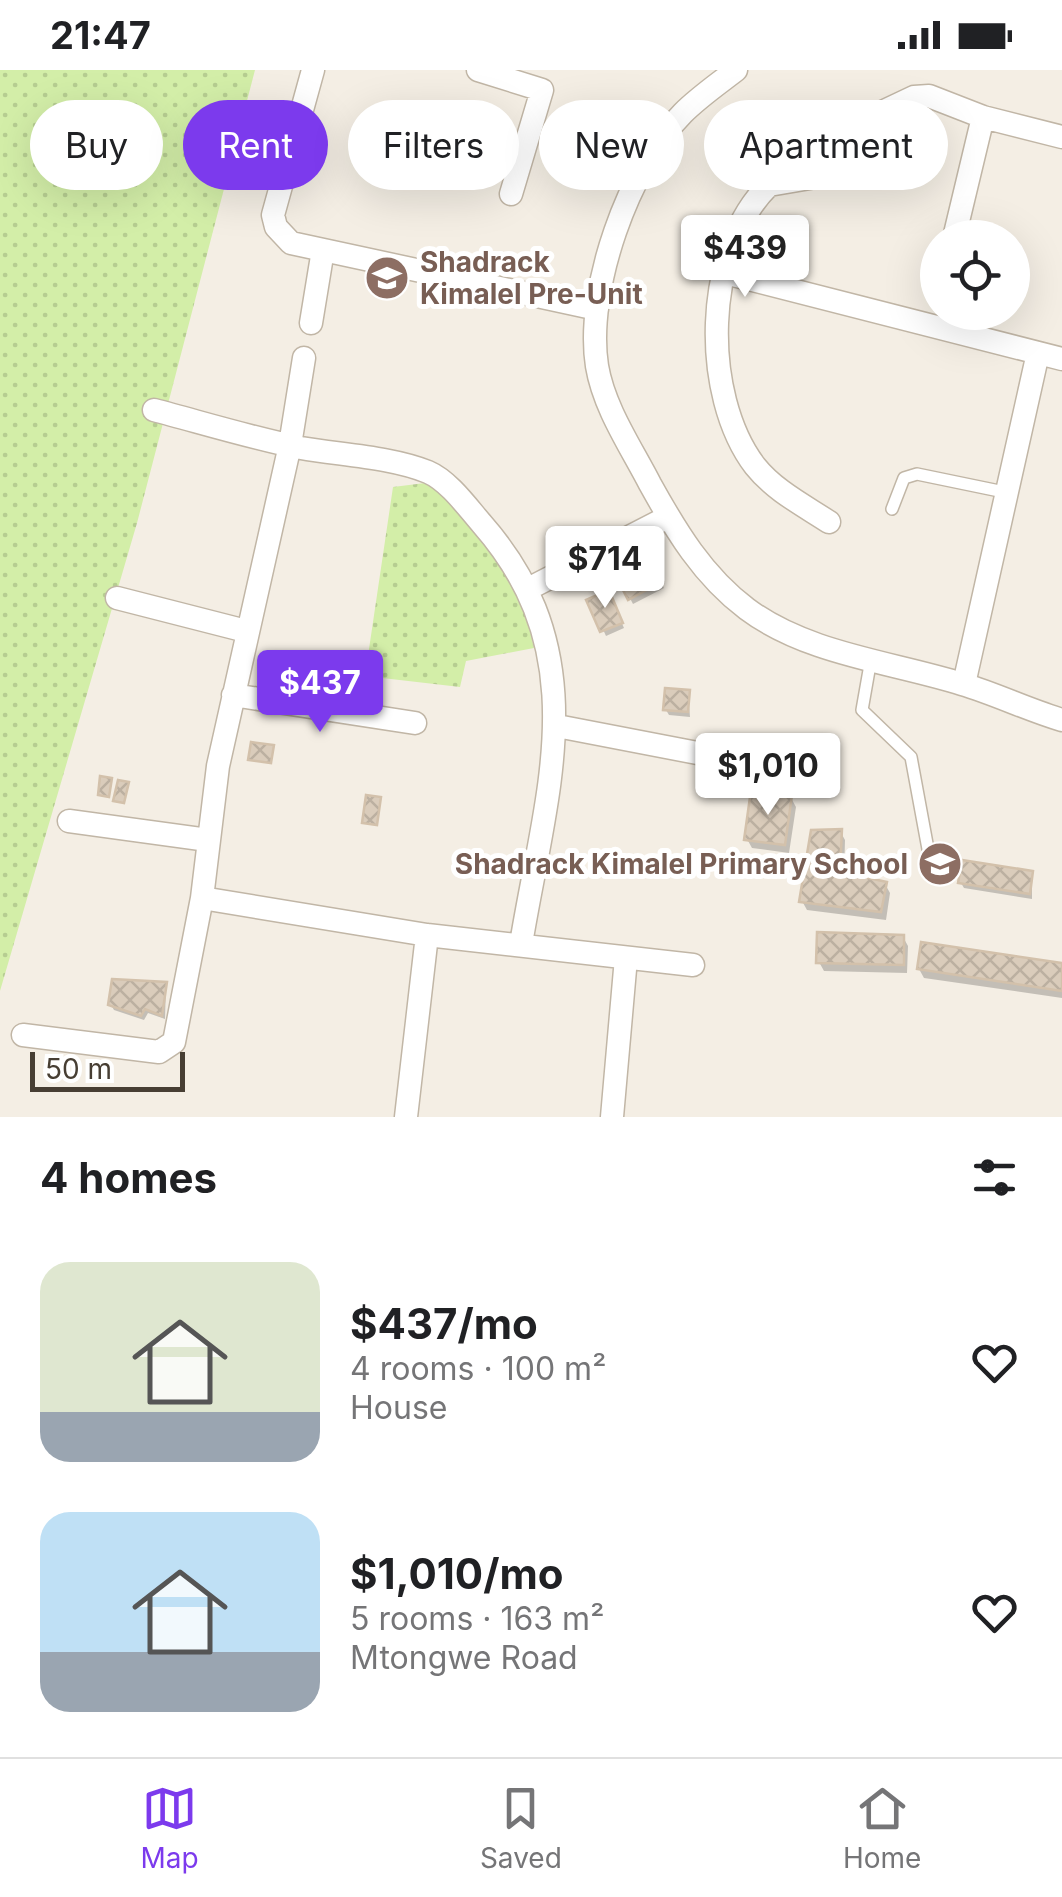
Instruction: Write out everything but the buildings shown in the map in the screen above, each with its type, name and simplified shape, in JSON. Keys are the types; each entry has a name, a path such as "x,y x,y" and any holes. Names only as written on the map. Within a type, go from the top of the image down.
{"street":[{"path":"313,70 273,216 276,228 292,243 597,309"},
{"path":"478,70 545,80 512,194"},
{"path":"736,70 680,115 637,177 597,309 598,370 610,407 668,517 701,564 748,610 780,628 870,659 964,684 1062,720"},
{"path":"828,522 772,484 755,465 735,429 718,340 721,272 728,249 764,189 774,182 805,180 823,169 855,146 859,122 914,97 929,96 983,117 1062,138"},
{"path":"958,220 983,117"},
{"path":"311,324 324,250"},
{"path":"721,272 920,324"},
{"path":"944,330 1062,359"},
{"path":"964,684 1010,493 1038,353"},
{"path":"22,1035 165,1052 177,1032 233,695 290,446 304,358"},
{"path":"154,410 290,446 432,474 494,537 528,589 551,653 557,726 521,944"},
{"path":"528,589 668,517"},
{"path":"117,598 246,631"},
{"path":"233,695 415,723"},
{"path":"557,726 714,756"},
{"path":"69,821 208,840"},
{"path":"202,898 426,936 693,965"},
{"path":"406,1117 426,936"},
{"path":"612,1117 626,958"}],"lane":[{"path":"892,509 904,478 917,474 1010,493"},
{"path":"870,659 862,710 911,757 928,849"}],"green space":[{"path":"0,70 255,70 247,100 183,100 183,190 224,190 137,523 0,991"},
{"path":"441,481 516,569 534,648 466,661 460,687 365,676 393,487"}],"place":[{"name":"Shadrack Kimalel Pre-Unit","path":"387,278"},
{"name":"Shadrack Kimalel Primary School","path":"940,864"}]}
